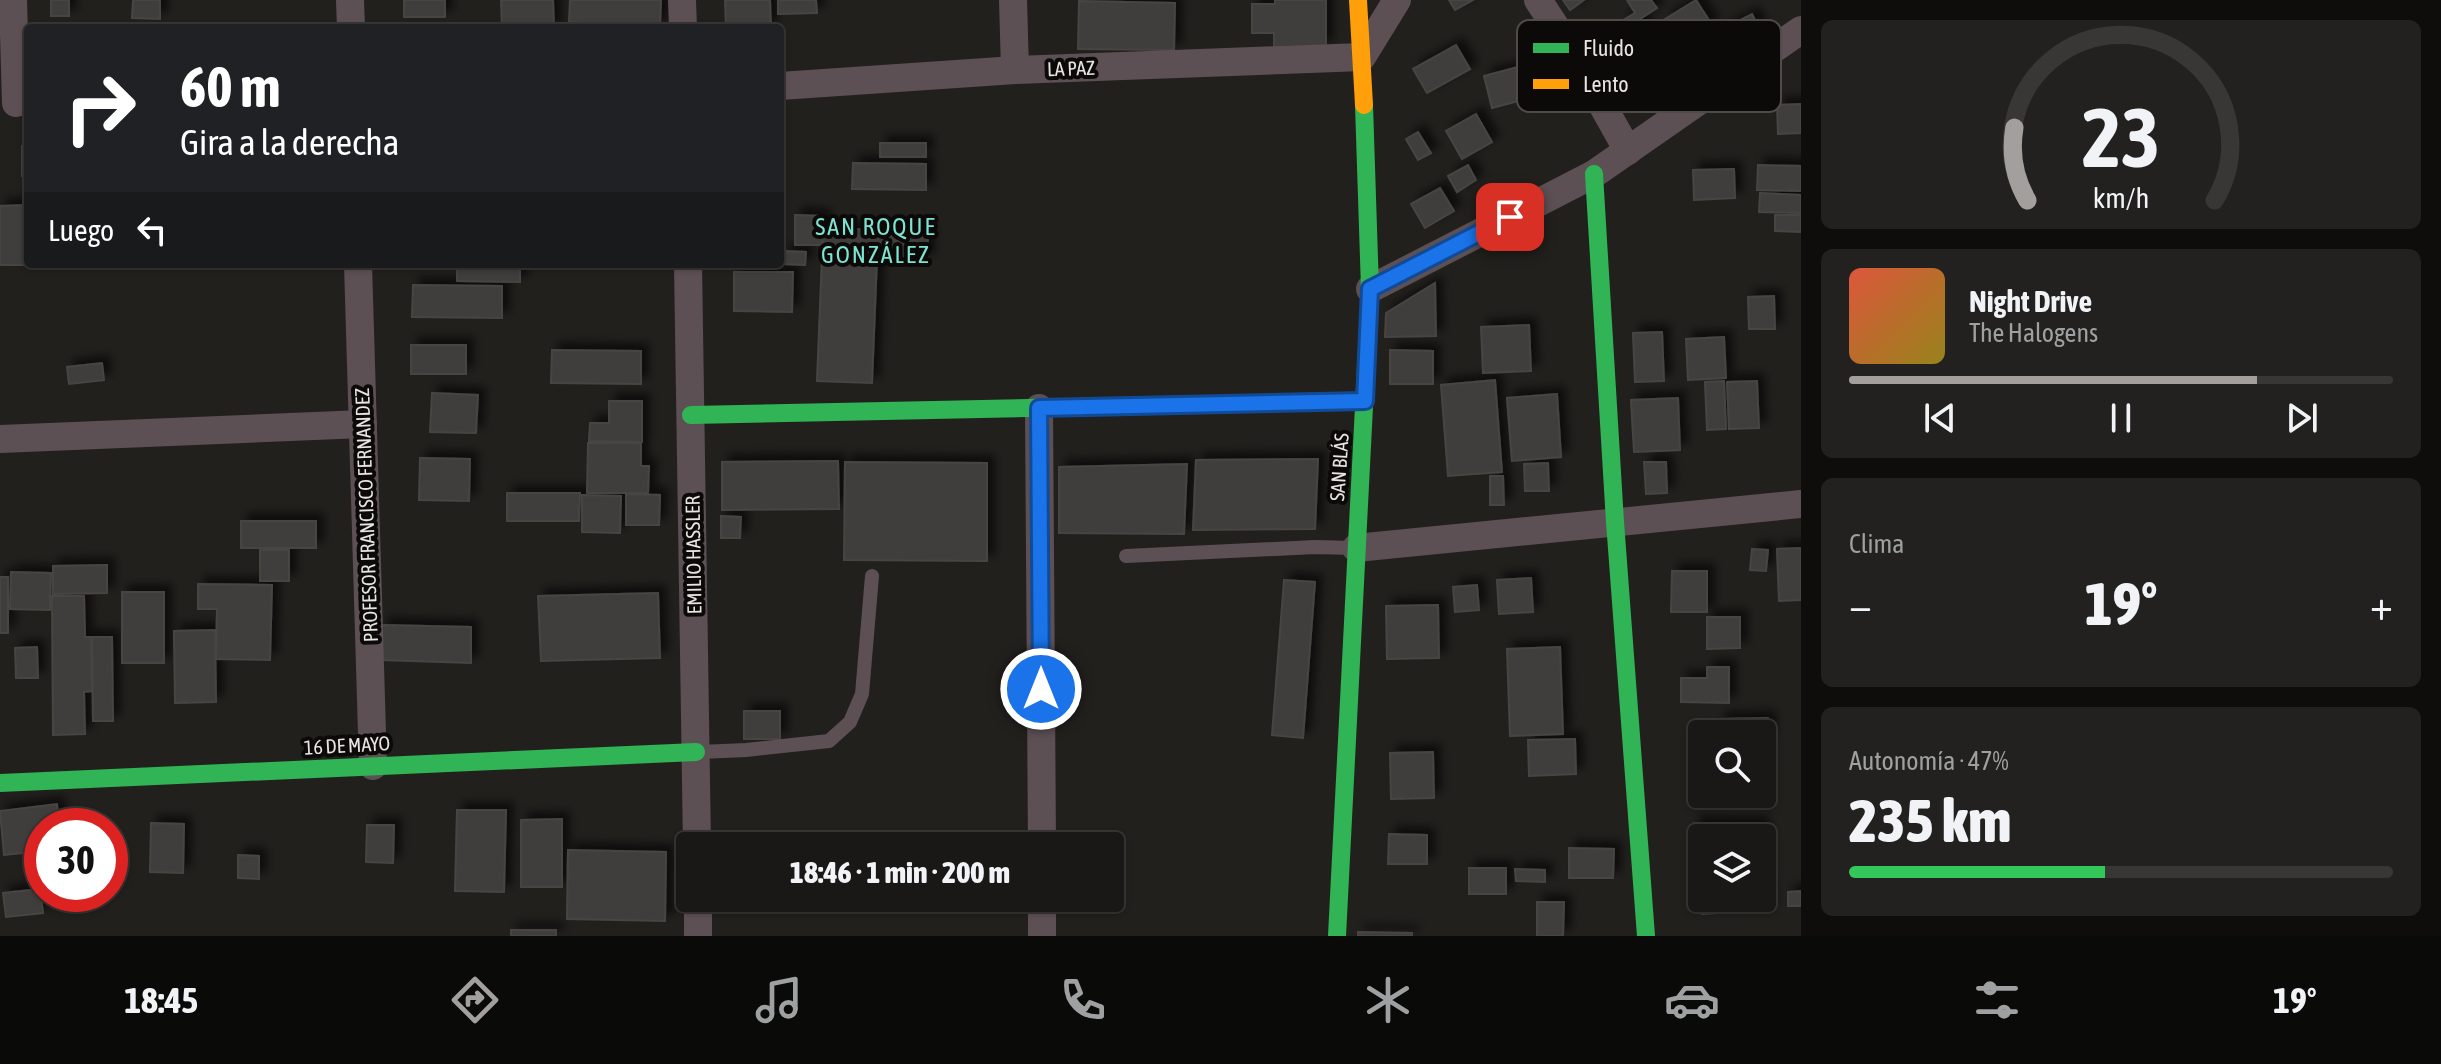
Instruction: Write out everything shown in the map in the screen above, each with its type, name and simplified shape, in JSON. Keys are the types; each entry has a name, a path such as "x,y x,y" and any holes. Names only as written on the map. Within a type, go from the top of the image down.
{"street":[{"path":"13,0 15,103"},
{"path":"350,0 351,24"},
{"path":"682,0 683,24"},
{"path":"1013,0 1015,70"},
{"name":"SAN BLÁS","path":"1337,936 1370,289 1358,0"},
{"path":"1362,57 1397,0"},
{"path":"1538,0 1551,20"},
{"path":"1781,44 1801,30"},
{"name":"LA PAZ","path":"784,86 1015,70 1362,57"},
{"path":"1606,112 1628,151"},
{"path":"1370,289 1594,174 1684,112"},
{"path":"1594,174 1615,522 1646,936"},
{"name":"PROFESOR FRANCISCO FERNANDEZ","path":"358,268 373,766"},
{"name":"EMILIO HASSLER","path":"688,268 697,832"},
{"path":"691,415 1365,401"},
{"path":"1039,408 1042,832"},
{"path":"0,439 363,424"},
{"path":"1356,548 1801,504"},
{"name":"16 DE MAYO","path":"0,783 696,752"},
{"path":"698,912 698,936"},
{"path":"1042,912 1042,936"}],"lane":[{"path":"1126,556 1315,547 1356,548"},
{"path":"696,752 829,741 850,722 862,694 872,576"}],"building":[{"path":"51,0 69,0 69,16 51,16"},
{"path":"133,0 160,0 160,19 132,18"},
{"path":"404,0 445,0 445,17 404,17"},
{"path":"501,0 553,0 554,24 502,24"},
{"path":"570,0 661,0 660,24 569,22"},
{"path":"725,0 770,0 771,24 726,24"},
{"path":"778,0 816,0 817,13 778,14"},
{"path":"1275,0 1326,0 1326,47 1274,47 1274,33 1252,33 1252,4 1275,4"},
{"path":"1449,0 1473,0 1455,10"},
{"path":"1563,0 1584,0 1570,10"},
{"path":"1627,0 1651,0 1657,8 1641,20 1623,20 1635,13"},
{"path":"1696,0 1709,20 1666,20"},
{"path":"1079,1 1175,3 1174,50 1078,49"},
{"path":"1752,14 1755,20 1740,20"},
{"path":"1456,45 1470,69 1427,93 1413,69"},
{"path":"1517,67 1517,101 1492,108 1484,76"},
{"path":"1801,104 1801,133 1778,134 1777,112 1781,112 1781,105"},
{"path":"1657,112 1677,112 1660,119"},
{"path":"1476,114 1492,142 1462,159 1446,131"},
{"path":"1418,132 1431,153 1418,160 1406,139"},
{"path":"880,143 926,143 926,157 880,157"},
{"path":"22,146 24,146 24,176"},
{"path":"853,163 926,164 926,190 852,189"},
{"path":"1468,165 1476,180 1457,192 1448,176"},
{"path":"1758,165 1801,166 1801,191 1757,190"},
{"path":"1734,169 1735,198 1694,200 1693,170"},
{"path":"1440,188 1454,211 1425,228 1411,204"},
{"path":"1760,193 1801,195 1801,213 1759,212"},
{"path":"24,205 24,265 0,265 0,206"},
{"path":"795,215 823,216 822,245 795,245"},
{"path":"1775,215 1801,215 1801,232 1775,231"},
{"path":"823,228 928,232 927,260 822,256"},
{"path":"785,251 806,252 805,265 784,264"},
{"path":"822,256 877,258 872,383 817,381"},
{"path":"457,268 520,268 520,282 457,281"},
{"path":"734,272 793,272 792,312 734,311"},
{"path":"1435,283 1436,336 1385,337 1386,313"},
{"path":"413,285 502,286 502,318 412,317"},
{"path":"1774,296 1775,329 1749,329 1748,297"},
{"path":"1529,325 1531,371 1483,373 1481,327"},
{"path":"1662,332 1664,381 1635,382 1633,333"},
{"path":"1724,337 1726,378 1688,380 1686,339"},
{"path":"411,345 466,345 466,374 411,374"},
{"path":"552,350 641,351 641,384 551,383"},
{"path":"1390,350 1433,351 1433,384 1390,384"},
{"path":"102,363 104,380 69,384 67,367"},
{"path":"1495,380 1502,472 1448,476 1441,385"},
{"path":"1724,381 1726,429 1707,430 1705,382"},
{"path":"1757,381 1759,428 1729,429 1727,382"},
{"path":"432,393 478,395 476,433 430,432"},
{"path":"1557,394 1561,457 1512,461 1507,398"},
{"path":"1678,398 1680,450 1634,452 1631,400"},
{"path":"609,401 642,401 642,442 589,441 590,423 609,423"},
{"path":"588,443 641,443 641,466 649,466 648,493 587,493"},
{"path":"420,458 470,459 469,501 419,500"},
{"path":"1318,459 1315,529 1193,530 1196,460"},
{"path":"838,461 839,509 722,510 722,462"},
{"path":"845,462 987,463 987,561 844,560"},
{"path":"1644,462 1666,462 1667,493 1646,494"},
{"path":"1548,463 1549,491 1525,491 1524,464"},
{"path":"1187,464 1184,534 1059,533 1059,467"},
{"path":"1490,476 1503,476 1504,505 1490,505"},
{"path":"507,493 580,493 579,521 507,521"},
{"path":"626,494 660,495 659,525 626,525"},
{"path":"582,495 621,496 620,533 582,532"},
{"path":"721,516 741,517 740,538 721,538"},
{"path":"241,521 316,521 316,548 241,548"},
{"path":"1801,548 1801,600 1779,601 1777,549"},
{"path":"1752,549 1768,550 1766,571 1750,570"},
{"path":"260,550 289,550 289,581 260,581"},
{"path":"107,565 107,593 53,594 53,566"},
{"path":"1672,571 1707,571 1707,612 1671,612"},
{"path":"11,572 51,573 50,610 10,609"},
{"path":"0,577 8,577 8,633 0,633"},
{"path":"1531,578 1533,612 1499,614 1497,580"},
{"path":"1284,580 1315,582 1303,738 1272,735"},
{"path":"198,584 272,585 270,660 216,659 217,609 198,609"},
{"path":"1477,585 1479,610 1455,612 1453,587"},
{"path":"122,592 164,592 164,663 122,663"},
{"path":"658,593 660,658 541,661 538,596"},
{"path":"52,596 84,596 85,637 91,637 92,691 84,692 85,734 53,735"},
{"path":"1438,605 1439,658 1387,659 1386,606"},
{"path":"1707,617 1740,617 1740,648 1707,649"},
{"path":"382,625 471,627 471,663 381,660"},
{"path":"215,630 216,702 175,703 174,631"},
{"path":"92,637 112,637 113,721 93,721"},
{"path":"37,647 38,678 16,678 15,648"},
{"path":"1560,647 1563,734 1510,736 1507,649"},
{"path":"1707,667 1729,667 1729,703 1681,702 1681,678 1707,678"},
{"path":"744,711 780,711 780,739 744,739"},
{"path":"1768,718 1768,720 1719,720"},
{"path":"1575,739 1576,774 1529,776 1528,740"},
{"path":"1433,752 1434,798 1391,799 1390,753"},
{"path":"57,804 57,808 24,808"},
{"path":"24,808 24,853 4,855 0,811"},
{"path":"457,810 506,810 504,892 455,891"},
{"path":"562,819 562,887 521,887 521,820"},
{"path":"151,823 184,824 183,873 150,872"},
{"path":"367,825 394,825 393,863 366,862"},
{"path":"1389,834 1427,835 1427,864 1388,864"},
{"path":"1569,848 1614,849 1613,878 1569,878"},
{"path":"568,850 666,852 665,921 567,919"},
{"path":"238,855 259,856 259,879 238,878"},
{"path":"1469,868 1506,868 1506,894 1469,894"},
{"path":"1515,869 1545,870 1545,882 1516,881"},
{"path":"24,891 24,912 43,913 6,917 3,893"},
{"path":"1801,891 1801,906 1788,906 1788,892"},
{"path":"1537,902 1564,902 1563,936 1537,936"},
{"path":"511,930 556,930 556,936 511,936"},
{"path":"1358,932 1412,933 1412,936 1358,936"}],"traffic: fast":[{"path":"1337,936 1370,289 1364,105"},
{"path":"1594,174 1615,522 1646,936"},
{"path":"691,415 1365,401"},
{"path":"0,783 696,752"}],"traffic: slow":[{"path":"1358,0 1364,105"}],"district":[{"name":"SAN ROQUE GONZÁLEZ","path":"876,240"}],"route":[{"path":"1041,689 1039,408 1365,401 1370,289 1510,217"}]}
